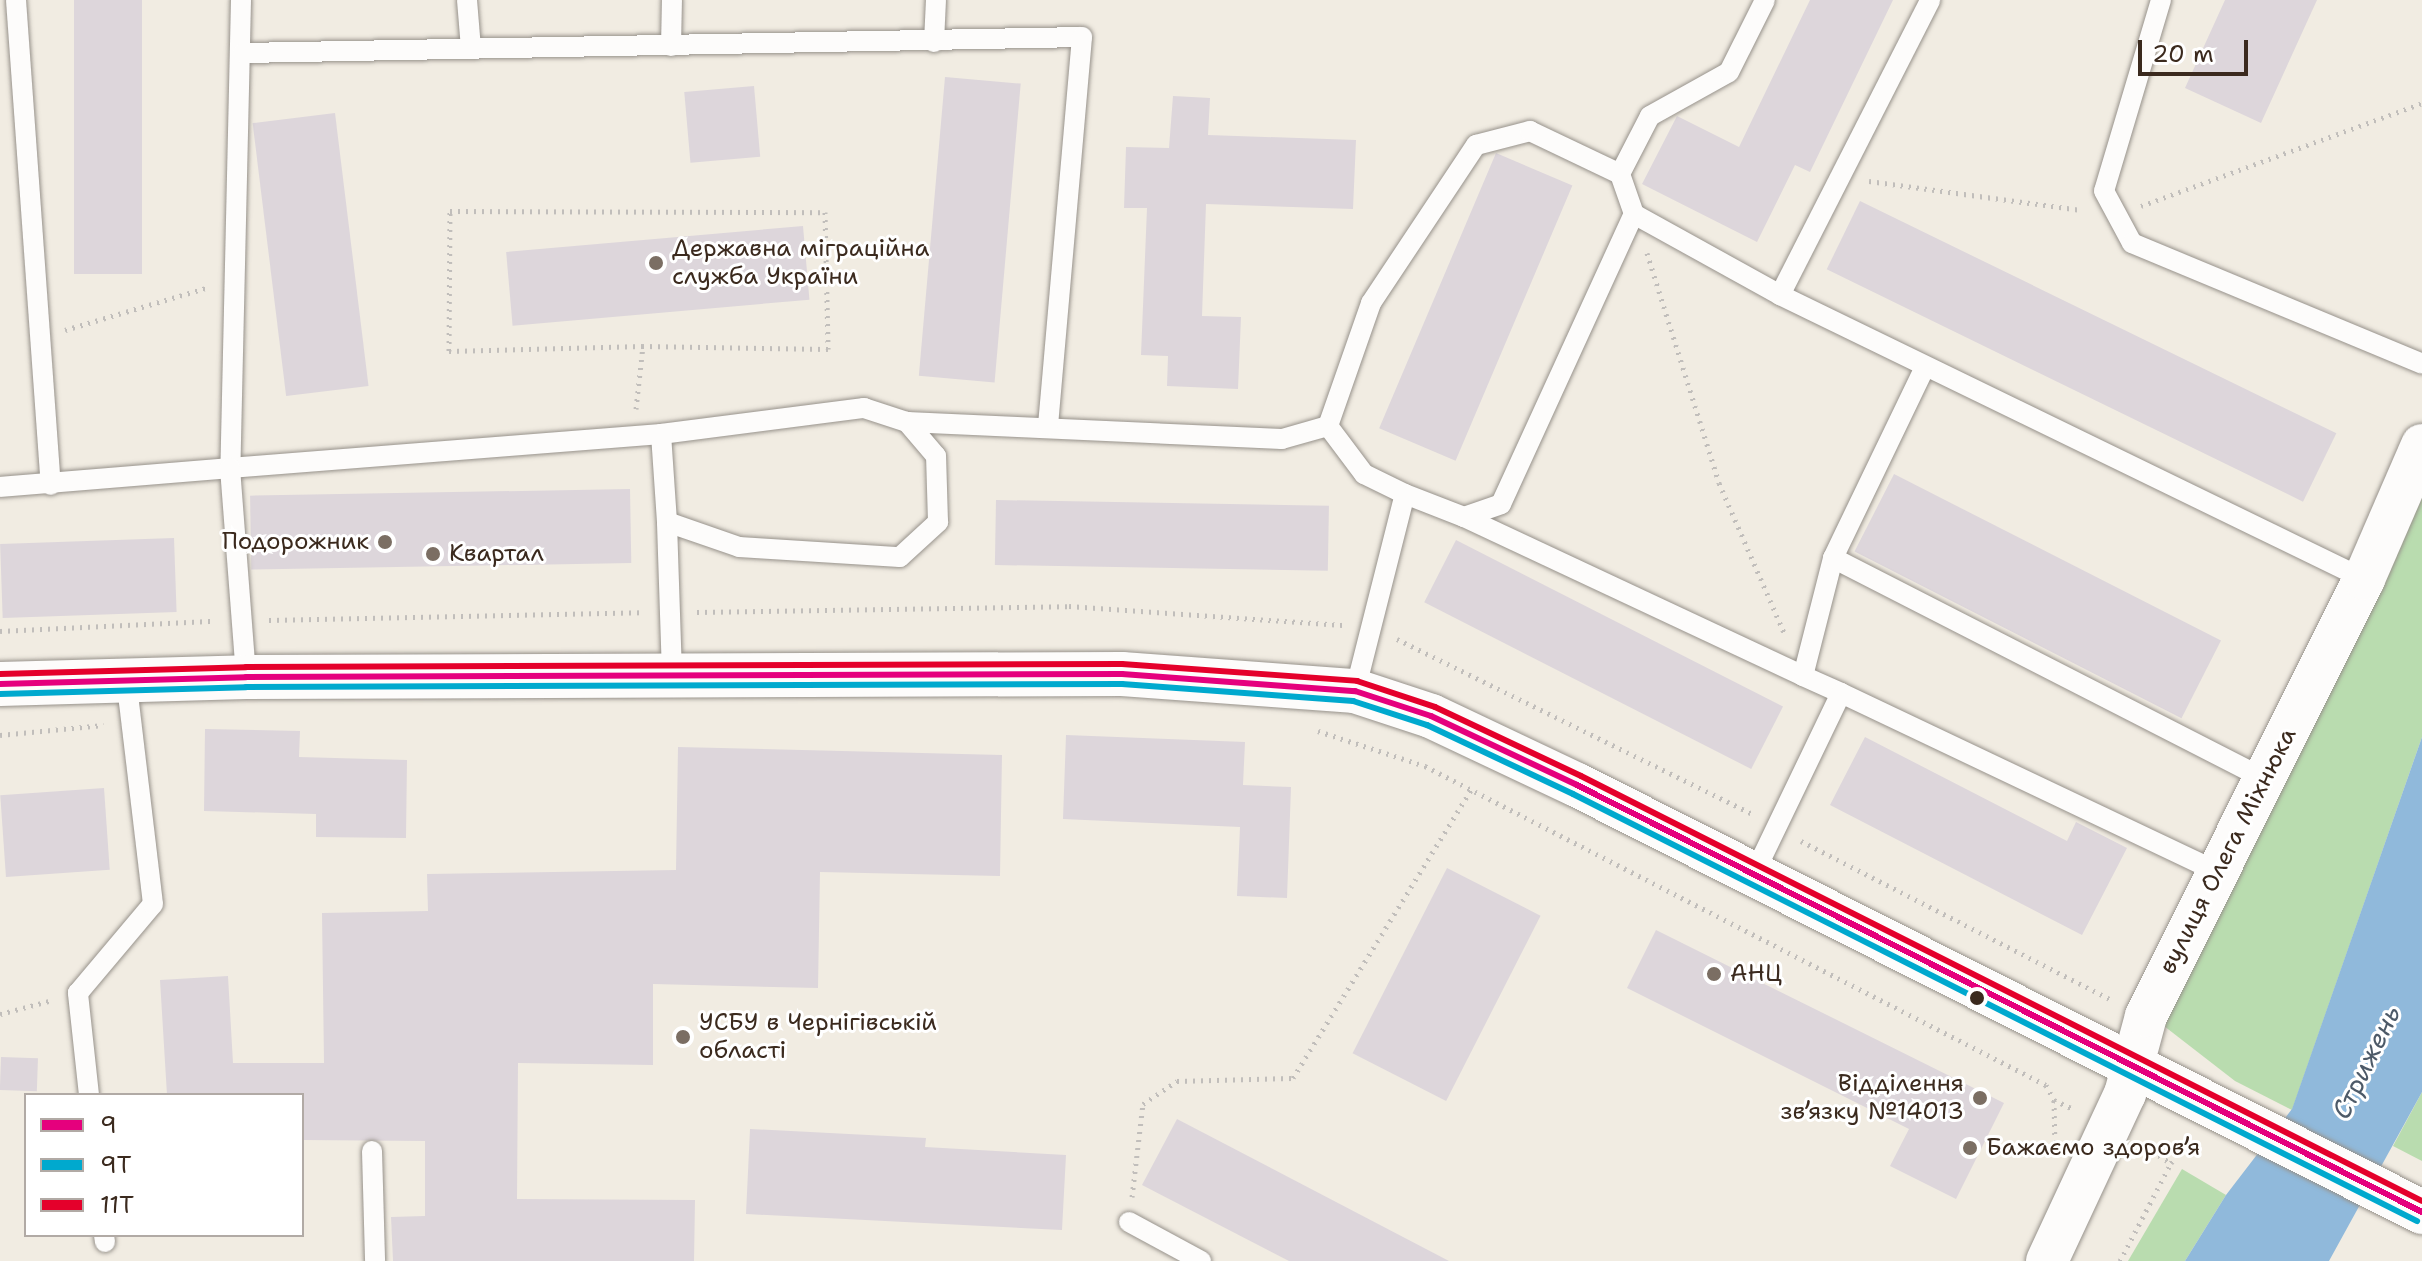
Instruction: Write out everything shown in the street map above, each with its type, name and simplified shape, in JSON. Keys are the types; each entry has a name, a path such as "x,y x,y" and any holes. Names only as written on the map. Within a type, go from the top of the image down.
{"main road":[{"path":"0,684 246,677 1122,674 1355,691 1444,722 2132,1065 2220,1128 2418,1210"}],"street":[{"name":"вулиця Олега Міхнюка","path":"2047,1261 2125,1094 2146,1016 2364,579 2422,445"}],"lane":[{"path":"16,0 51,485"},
{"path":"241,0 243,53 230,468 246,677"},
{"path":"467,0 471,49"},
{"path":"671,46 672,0"},
{"path":"934,42 936,0"},
{"path":"1620,174 1650,116 1729,72 1765,0"},
{"path":"1780,295 1930,0"},
{"path":"2161,0 2104,191 2132,243 2422,364"},
{"path":"243,53 1082,37 1048,426"},
{"path":"1328,426 1371,303 1476,145 1530,131 1620,174 1634,214 1780,295 2364,579"},
{"path":"1464,517 1501,504 1634,214"},
{"path":"1803,676 1833,558 1925,367"},
{"path":"0,487 633,437 864,408 907,422 1282,439 1328,426"},
{"path":"667,522 739,547 900,557 938,522 936,456 907,422"},
{"path":"1328,426 1364,474 1464,517 2218,872"},
{"path":"661,434 672,674"},
{"path":"1355,691 1405,494"},
{"path":"1833,558 2264,779"},
{"path":"89,1093 78,993 153,904 126,679"},
{"path":"1753,876 1841,693"},
{"path":"372,1151 375,1261"},
{"path":"1129,1222 1201,1261"}],"path":[{"path":"1841,177 2117,215 2422,103"},
{"path":"450,211 825,212 828,349 643,346 449,351 450,211"},
{"path":"1634,214 1719,483 1803,676"},
{"path":"40,337 237,279"},
{"path":"633,437 643,346"},
{"path":"1373,627 2123,1006"},
{"path":"1303,725 1425,766 2046,1085 2054,1100 2058,1127 2054,1152"},
{"path":"1129,1222 1143,1104 1177,1081 1293,1078 1471,790"},
{"path":"0,1014 78,993"},
{"path":"2046,1085 2048,1073"},
{"path":"2054,1100 2073,1109"},
{"path":"2120,1261 2184,1144 2220,1128"},
{"path":"2145,1147 2171,1163"}],"green space":[{"path":"2422,497 2422,737 2292,1110 2235,1081 2164,1026"},
{"path":"2422,1092 2422,1161 2393,1146"},
{"path":"2182,1169 2226,1195 2185,1261 2128,1261"}],"water":[{"name":"Стрижень","path":"2422,737 2422,1092 2329,1261 2185,1261 2226,1195 2292,1109"}],"building":[{"path":"74,0 142,0 142,274 74,274"},
{"path":"1810,0 1893,0 1810,172 1795,165 1757,242 1642,184 1677,116 1739,147"},
{"path":"2225,0 2317,0 2261,123 2185,88"},
{"path":"945,77 1021,84 995,382 919,376"},
{"path":"754,86 760,157 690,163 684,92"},
{"path":"1173,96 1210,98 1208,135 1356,140 1353,209 1206,204 1202,316 1241,317 1238,389 1167,386 1168,356 1141,355 1147,208 1124,208 1126,147 1169,148"},
{"path":"335,113 369,386 286,396 253,123"},
{"path":"1496,153 1572,185 1456,461 1379,428"},
{"path":"1860,201 2336,433 2303,502 1827,269"},
{"name":"Державна міграційна служба України","path":"803,226 809,300 513,326 506,252"},
{"path":"1894,474 2221,641 2182,718 1855,552"},
{"path":"630,489 631,563 251,570 250,496"},
{"path":"996,500 1329,506 1328,571 995,565"},
{"path":"174,538 177,612 3,618 0,544"},
{"path":"1456,540 1783,707 1751,769 1424,602"},
{"path":"205,729 300,731 299,757 407,760 406,838 316,837 316,814 204,811"},
{"path":"1066,735 1245,742 1243,785 1291,787 1287,898 1237,896 1240,827 1063,819"},
{"path":"1865,737 2067,841 2076,822 2127,848 2082,935 1830,805"},
{"path":"678,747 1002,755 1000,876 820,872 818,988 653,984 653,1065 518,1063 517,1199 695,1200 694,1261 393,1261 391,1217 425,1216 425,1141 304,1140 304,1093 167,1093 160,980 228,976 233,1063 324,1063 322,913 428,911 427,874 676,870"},
{"path":"104,788 110,870 6,877 0,795"},
{"path":"1447,868 1541,916 1446,1101 1353,1053"},
{"path":"1656,930 2004,1103 1956,1199 1890,1166 1909,1129 1627,988"},
{"path":"1,1057 38,1058 37,1091 0,1090"},
{"path":"1177,1119 1449,1261 1289,1261 1142,1185"},
{"path":"750,1129 926,1138 925,1147 1066,1155 1062,1230 746,1214"}],"transit line":[{"name":"11Т","path":"0,674 246,667 1122,664 1357,681 1435,707 1581,776 2422,1201"},
{"name":"9","path":"0,684 246,677 1122,674 1355,691 1431,716 1577,785 2422,1212"},
{"name":"9Т","path":"0,694 246,687 1122,684 1353,701 1427,725 1573,794 2417,1221"}],"place":[{"name":"Державна міграційна служба України","path":"656,263"},
{"name":"Подорожник","path":"385,542"},
{"name":"Квартал","path":"433,554"},
{"name":"АНЦ","path":"1714,974"},
{"name":"УСБУ в Чернігівській області","path":"683,1037"},
{"name":"Відділення зв’язку №14013","path":"1980,1098"},
{"name":"Бажаємо здоров’я","path":"1970,1148"}]}
